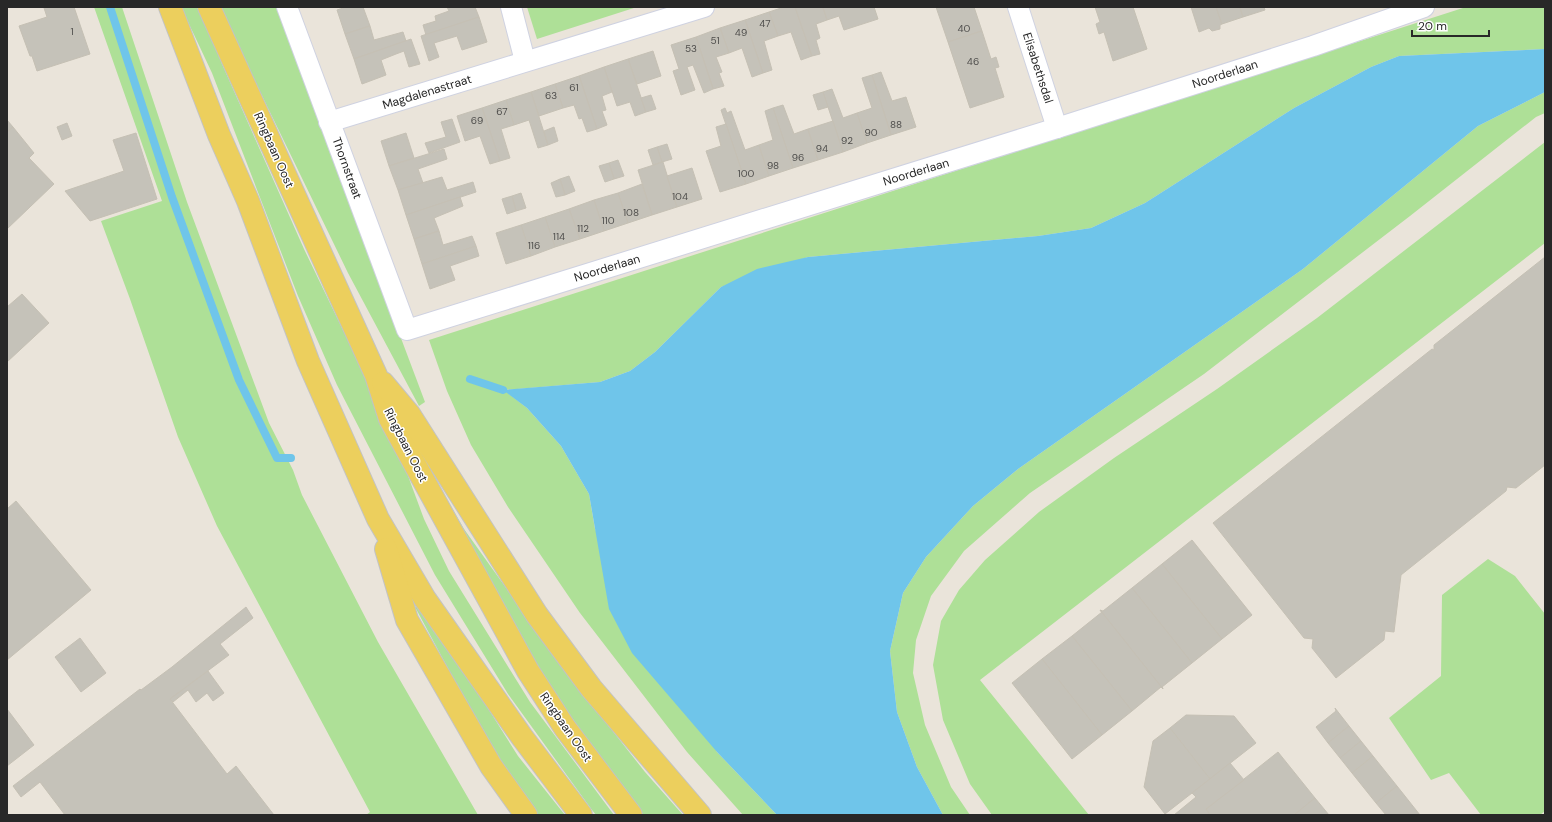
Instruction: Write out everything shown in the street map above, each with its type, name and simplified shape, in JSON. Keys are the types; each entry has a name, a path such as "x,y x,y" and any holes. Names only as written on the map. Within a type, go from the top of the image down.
{"main road":[{"path":"170,7 219,135 248,201 308,361 378,519 425,599 522,737 581,815"},
{"name":"Ringbaan Oost","path":"208,7 376,375 390,419 528,671 565,728 631,815"},
{"path":"376,375 409,414 537,615 564,652 591,688 700,815"},
{"path":"378,519 407,620 491,766 526,815"}],"street":[{"name":"Thornstraat","path":"287,7 407,330"},
{"path":"511,7 526,61"},
{"name":"Magdalenastraat","path":"329,122 704,7"},
{"name":"Elisabethsdal","path":"1018,7 1057,128"},
{"name":"Noorderlaan","path":"407,330 1057,128 1313,46 1424,7"}],"green space":[{"path":"94,7 122,7 187,202 269,423 293,470 302,495 378,642 478,815 366,815 370,812 217,526 178,437 101,221 162,201"},
{"path":"181,7 199,7 222,64 304,249 391,430 424,519 449,571 530,702 614,815 596,815 592,810 508,694 435,575 337,385 298,296 212,73"},
{"path":"219,7 280,7 302,75 425,402 419,406 348,273"},
{"path":"527,7 637,7 537,39"},
{"path":"1466,7 1545,7 1545,49 1399,56 1371,67 1294,108 1145,203 1091,228 1038,236 808,257 721,287 655,352 630,371 600,382 504,390 527,408 561,446 589,494 595,529 717,752 777,815 743,815 687,752 580,613 508,507 471,445 447,391 429,340"},
{"path":"1545,92 1545,113 1536,117 1204,374 1030,493 964,551 931,596 916,640 913,673 925,725 951,787 970,815 943,815 917,767 897,712 890,651 903,593 926,557 973,506 1018,469 1303,269 1478,126"},
{"path":"1545,142 1545,243 980,680 1089,815 992,815 970,784 943,720 933,665 941,621 959,590 985,560 1039,512 1114,458 1217,389 1317,318"},
{"path":"399,416 464,529 566,672 645,772 683,815 642,815 551,689 477,568"},
{"path":"1488,559 1515,576 1545,614 1545,811 1540,815 1481,815 1449,773 1431,780 1389,718 1441,676 1442,595"},
{"path":"422,604 518,756 565,815 535,815 500,765 415,607"}],"water":[{"path":"1545,49 1545,92 1478,126 1303,269 1018,469 973,506 926,557 903,593 890,651 897,712 917,767 943,815 777,815 717,752 632,653 609,609 589,494 561,446 527,408 503,390 600,382 630,371 655,352 721,287 757,269 808,257 1038,236 1091,228 1145,203 1294,108 1371,67 1399,56"}],"building":[{"path":"74,7 90,54 37,71 19,26 47,17 44,8"},
{"path":"346,7 363,7 370,26 345,34 337,10"},
{"path":"447,7 475,7 479,17 426,35 423,25 436,21 435,16 449,11"},
{"path":"784,7 795,7 812,56 801,60 791,32 778,36 769,12"},
{"path":"795,7 823,7 827,20 816,24 820,38 816,40 820,54 812,56"},
{"path":"823,7 874,7 878,19 844,30 839,16 827,20"},
{"path":"936,7 974,7 982,31 948,42"},
{"path":"1095,7 1133,7 1147,49 1113,61 1104,32 1099,34 1096,24 1100,22"},
{"path":"1191,7 1216,7 1222,24 1220,25 1220,29 1212,31 1209,28 1199,32"},
{"path":"1216,7 1240,7 1243,17 1222,24"},
{"path":"1240,7 1264,7 1265,10 1243,17"},
{"path":"769,12 778,36 764,41 772,70 763,73 745,20"},
{"path":"479,17 487,42 462,50 457,36 434,43 439,57 429,61 421,36"},
{"path":"745,20 763,73 752,77 742,48 729,53 720,28"},
{"path":"370,26 374,40 403,32 406,41 354,59 345,34"},
{"path":"720,28 729,53 716,57 722,72 719,73 724,86 713,89 696,37"},
{"path":"982,31 991,59 996,57 999,67 995,68 1004,97 970,108 948,42"},
{"path":"696,37 713,89 704,93 693,65 687,67 695,90 681,95 673,71 679,69 671,45"},
{"path":"411,39 420,64 409,67 404,51 381,60 386,75 362,84 354,59"},
{"path":"653,51 661,76 637,84 628,59"},
{"path":"628,59 646,112 635,116 630,102 617,106 604,67"},
{"path":"604,67 612,92 602,96 606,110 602,111 607,125 597,129 579,76"},
{"path":"881,72 892,101 906,97 916,127 891,135 872,75"},
{"path":"872,75 891,135 867,143 857,113 872,108 862,78"},
{"path":"579,76 597,129 587,132 582,118 579,119 574,105 563,108 555,84"},
{"path":"555,84 563,108 539,116 531,92"},
{"path":"832,89 843,118 857,113 867,143 843,152 823,92"},
{"path":"531,92 548,145 538,148 529,120 514,125 506,100"},
{"path":"823,92 828,107 818,110 813,95"},
{"path":"651,95 656,109 646,112 641,98"},
{"path":"506,100 514,125 501,129 510,158 500,161 482,108"},
{"path":"783,105 794,134 808,129 818,160 793,168 773,108"},
{"path":"482,108 500,161 490,164 480,136 465,141 457,116"},
{"path":"725,108 727,113 731,111 745,150 759,145 769,176 746,184 721,110"},
{"path":"773,108 793,168 769,176 759,145 773,140 765,111"},
{"path":"452,119 460,142 429,153 425,143 446,137 441,122"},
{"path":"7,120 13,127 7,132"},
{"path":"833,121 843,152 818,160 808,129"},
{"path":"67,123 72,136 62,140 57,127"},
{"path":"726,124 746,184 720,192 706,151 721,146 716,127"},
{"path":"13,127 34,153 29,158 54,184 7,229 7,132"},
{"path":"554,127 558,141 548,145 544,131"},
{"path":"136,133 157,199 90,221 65,191 124,171 113,140"},
{"path":"406,133 414,158 389,166 381,141"},
{"path":"667,144 672,159 662,162 657,147"},
{"path":"657,147 662,162 653,165 648,150"},
{"path":"444,149 447,159 418,169 423,183 398,190 389,166"},
{"path":"618,160 624,176 614,179 609,163"},
{"path":"663,162 677,207 652,215 638,170"},
{"path":"609,163 614,179 605,182 599,166"},
{"path":"692,168 702,199 677,207 667,176"},
{"path":"569,176 575,191 565,195 560,179"},
{"path":"442,177 447,190 473,182 476,192 406,215 398,190"},
{"path":"560,179 565,195 556,197 551,183"},
{"path":"642,184 652,215 628,223 618,193"},
{"path":"521,193 526,208 516,211 512,196"},
{"path":"618,193 628,223 604,231 594,200"},
{"path":"512,196 516,211 507,214 502,199"},
{"path":"460,197 463,206 434,218 439,231 414,239 406,215"},
{"path":"594,200 604,231 580,239 569,209"},
{"path":"569,209 580,239 555,247 545,217"},
{"path":"545,217 555,247 531,256 521,225"},
{"path":"521,225 531,256 506,264 496,233"},
{"path":"439,231 443,245 472,236 476,246 422,264 414,239"},
{"path":"476,246 479,256 450,266 455,280 430,289 422,264"},
{"path":"1545,257 1545,465 1516,488 1507,487 1506,491 1401,575 1394,632 1385,631 1384,640 1336,678 1312,648 1313,639 1304,638 1213,523 1432,349 1434,350 1434,345"},
{"path":"22,294 49,323 7,362 7,307"},
{"path":"16,501 91,590 7,660 7,509"},
{"path":"1192,540 1252,615 1222,639 1162,564"},
{"path":"1162,564 1222,639 1192,663 1132,588"},
{"path":"1132,588 1192,663 1162,687 1163,689 1100,610 1103,611"},
{"path":"246,607 253,618 220,644 229,655 170,699 227,774 236,766 274,815 65,815 40,782 21,797 13,786 140,689 141,690 172,667"},
{"path":"1102,612 1163,689 1161,687 1132,711 1072,636"},
{"path":"1072,636 1132,711 1102,735 1042,659"},
{"path":"80,638 106,673 81,692 55,657"},
{"path":"1042,659 1102,735 1072,759 1012,683"},
{"path":"208,671 224,693 213,701 207,693 196,702 188,690 173,702 170,699"},
{"path":"1335,708 1349,726 1328,743 1316,727 1336,711"},
{"path":"7,709 34,745 7,766"},
{"path":"1186,715 1234,716 1256,743 1210,779 1170,728"},
{"path":"1349,726 1361,741 1340,758 1328,743"},
{"path":"1170,728 1210,779 1165,814 1144,787 1153,741"},
{"path":"1361,741 1373,756 1352,773 1340,758"},
{"path":"1278,752 1315,798 1294,815 1210,815 1206,809"},
{"path":"1373,756 1397,786 1376,803 1352,773"},
{"path":"1230,763 1244,780 1206,809 1210,815 1174,815 1196,797 1192,793"},
{"path":"1397,786 1420,815 1386,815 1376,803"},
{"path":"1315,798 1329,815 1294,815"}],"waterway":[{"path":"110,7 172,197 239,380 277,458 291,458"},
{"path":"470,379 503,390"}]}
